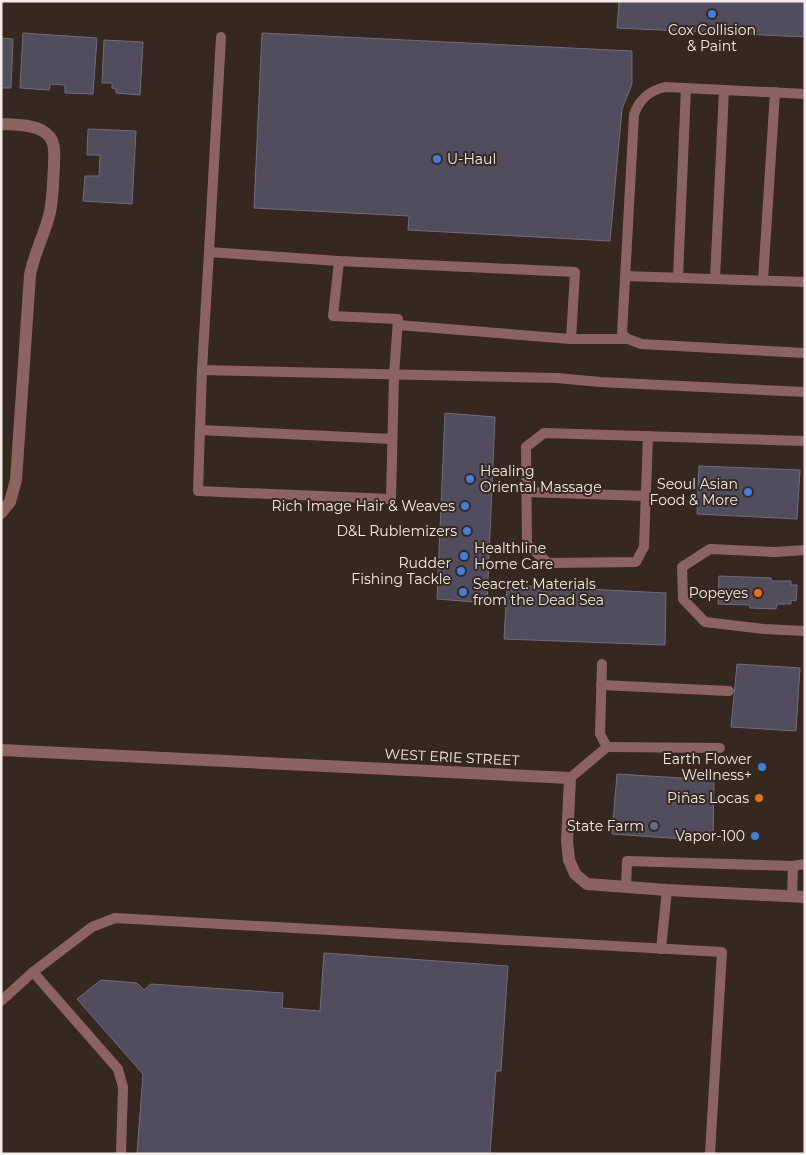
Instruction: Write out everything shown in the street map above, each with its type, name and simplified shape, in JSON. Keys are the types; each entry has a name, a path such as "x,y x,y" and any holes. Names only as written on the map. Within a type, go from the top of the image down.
{"street":[{"path":"1,124 21,125 38,129 49,136 55,149 50,211 45,230 33,259 30,275 16,480 10,502 2,513"},
{"name":"WEST ERIE STREET","path":"1,750 570,778"},
{"path":"570,778 567,841 569,860 575,874 587,884 799,896"}],"lane":[{"path":"221,37 202,370 198,491 391,499 394,375 398,319 333,316 339,261"},
{"path":"805,94 665,87 656,89 637,104 634,115 622,334 628,339 641,344 805,354"},
{"path":"678,278 686,88"},
{"path":"715,279 724,90"},
{"path":"763,280 775,92"},
{"path":"209,252 339,261 575,272 571,339"},
{"path":"625,276 805,282"},
{"path":"398,325 571,339 628,339"},
{"path":"202,370 557,378 600,382 805,392"},
{"path":"200,430 392,439"},
{"path":"648,436 644,547 636,562 548,563 527,544 526,447 544,433 648,436 805,442"},
{"path":"526,492 646,496"},
{"path":"805,550 775,552 710,549 682,566 683,599 705,622 764,629 805,631"},
{"path":"602,664 600,734 607,747"},
{"path":"601,685 729,691"},
{"path":"570,778 607,747 720,748"},
{"path":"626,887 627,861 793,866 805,864"},
{"path":"793,866 799,896"},
{"path":"661,949 667,890"},
{"path":"1,1001 33,972 92,927 115,918 722,952 710,1154"},
{"path":"33,972 118,1069 123,1087 121,1154"}],"building":[{"name":"Cox Collision & Paint","path":"619,1 805,1 805,37 617,28"},
{"path":"23,33 97,38 93,94 65,93 65,85 50,84 49,90 20,88"},
{"name":"U-Haul","path":"262,33 632,51 632,84 622,109 610,241 408,230 409,216 254,208"},
{"path":"1,38 13,39 11,88 1,88"},
{"path":"104,40 143,42 140,95 116,93 116,89 112,88 112,83 102,83"},
{"path":"88,129 136,131 132,204 83,201 85,176 99,176 100,155 87,155"},
{"path":"445,413 495,417 487,603 437,599"},
{"name":"Seoul Asian Food & More","path":"699,466 800,470 797,519 697,514"},
{"name":"Popeyes","path":"719,576 771,578 771,581 791,581 791,585 797,585 796,601 791,600 791,604 777,604 776,609 750,608 750,605 718,604"},
{"path":"507,585 666,593 665,645 504,639"},
{"path":"737,664 800,668 796,731 731,727"},
{"path":"617,774 714,780 713,841 612,834"},
{"path":"324,953 508,966 501,1071 496,1071 490,1154 137,1154 143,1074 77,999 101,980 137,983 144,990 151,984 283,993 282,1008 320,1011"}],"place":[{"name":"Cox Collision & Paint","path":"712,14"},
{"name":"U-Haul","path":"437,159"},
{"name":"Healing Oriental Massage","path":"470,479"},
{"name":"Seoul Asian Food & More","path":"748,492"},
{"name":"Rich Image Hair & Weaves","path":"465,506"},
{"name":"D&L Rublemizers","path":"467,531"},
{"name":"Healthline Home Care","path":"464,556"},
{"name":"Rudder Fishing Tackle","path":"461,571"},
{"name":"Seacret: Materials from the Dead Sea","path":"463,592"},
{"name":"Popeyes","path":"758,593"},
{"name":"Earth Flower Wellness+","path":"762,767"},
{"name":"Piñas Locas","path":"759,798"},
{"name":"State Farm","path":"654,826"},
{"name":"Vapor-100","path":"755,836"}]}
